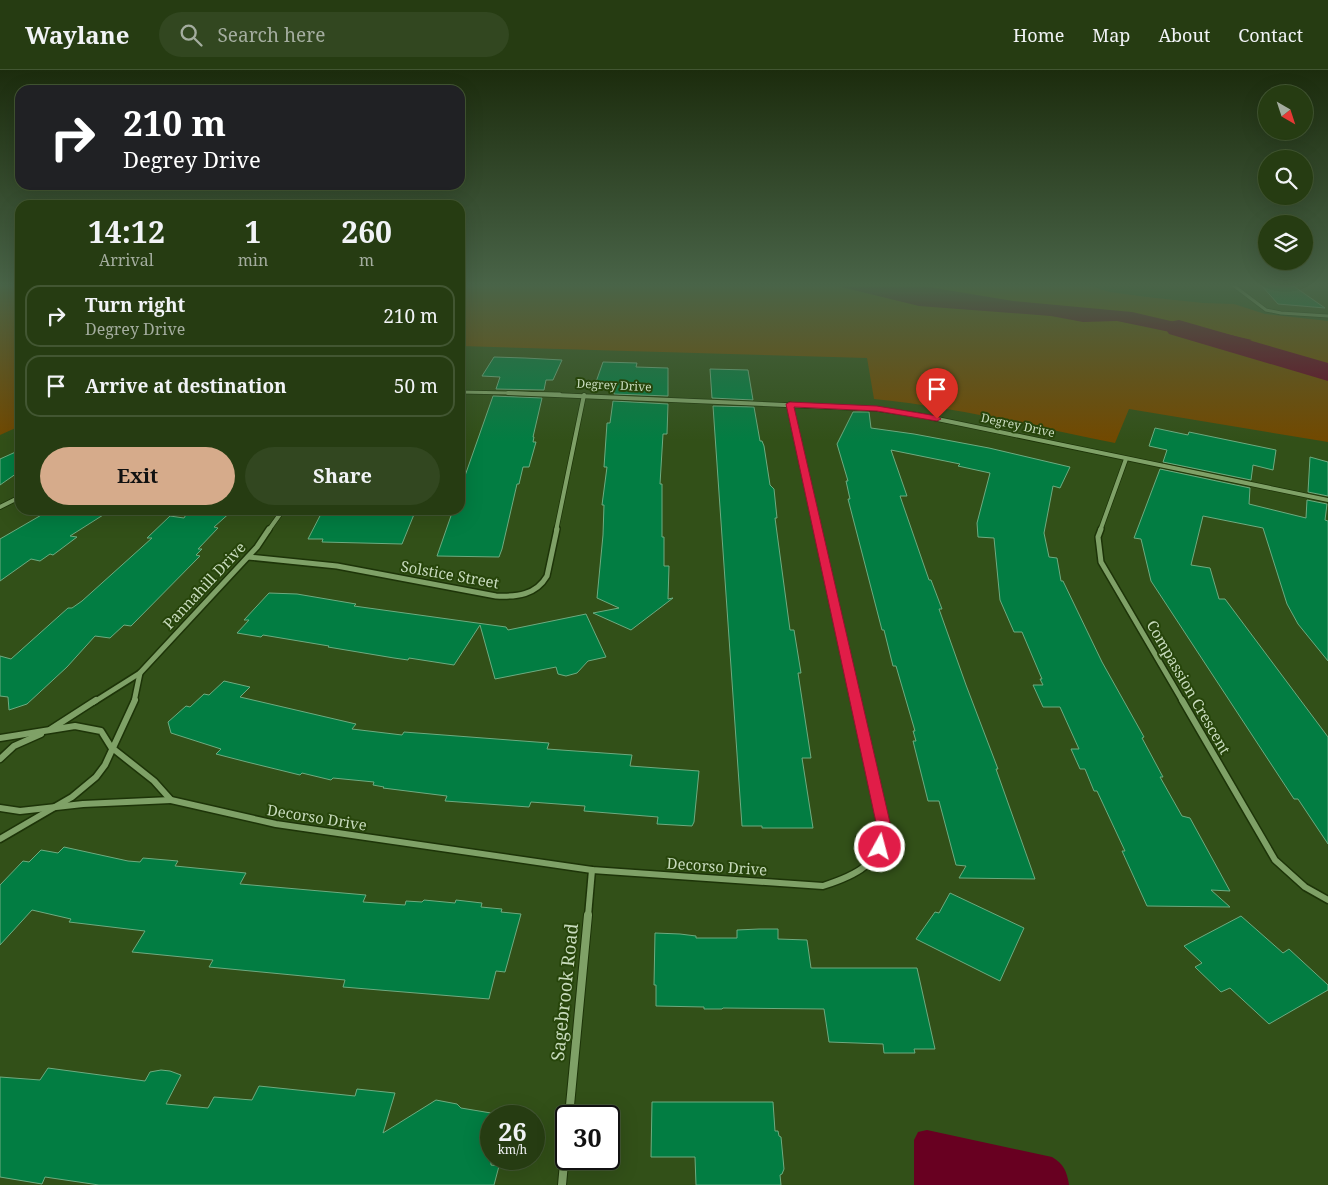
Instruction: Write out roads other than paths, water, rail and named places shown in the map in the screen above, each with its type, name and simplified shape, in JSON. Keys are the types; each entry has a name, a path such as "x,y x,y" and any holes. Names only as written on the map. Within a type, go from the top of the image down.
{"street":[{"name":"Degrey Drive","path":"465,392 584,394 877,409 918,415 1328,500"},
{"name":"Solstice Street","path":"248,557 337,566 496,596 519,596 530,593 544,582 547,576 584,394"},
{"name":"Decorso Drive","path":"53,806 171,800 276,824 592,870 823,886 848,878 868,865 880,847 884,827 790,404"},
{"name":"Compassion Crescent","path":"1126,459 1098,537 1102,562 1275,860 1305,887 1328,900"},
{"path":"0,507 15,500"},
{"name":"Pannahill Drive","path":"0,759 14,746 48,731 140,674 257,547 279,515"},
{"path":"0,839 95,780 103,769 111,748 133,708 140,674"},
{"name":"Pannahill Drive","path":"48,731 76,726 101,731 111,748"},
{"path":"0,738 48,731"},
{"path":"111,748 154,781 171,800"},
{"path":"0,808 28,810 53,806"},
{"name":"Sagebrook Road","path":"570,1105 592,870"},
{"path":"562,1185 563,1170"}],"waterway":[{"path":"1210,337 1328,372"}]}
